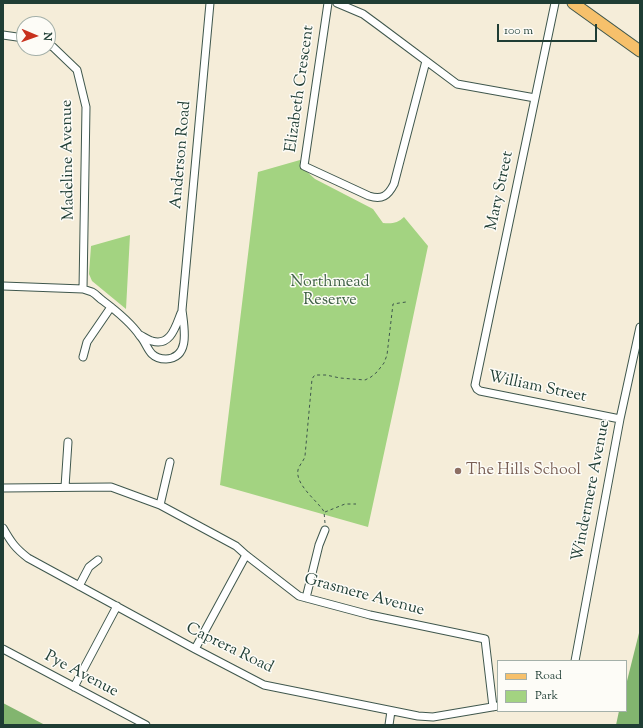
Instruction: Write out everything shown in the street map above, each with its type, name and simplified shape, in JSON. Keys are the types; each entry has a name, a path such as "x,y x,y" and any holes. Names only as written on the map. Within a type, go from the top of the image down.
{"main road":[{"path":"573,3 640,51"}],"street":[{"name":"Anderson Road","path":"83,289 92,292 111,307 140,335 152,354 162,359 168,359 174,358 181,351 184,336 182,310 210,3"},
{"name":"Elizabeth Crescent","path":"328,3 304,166 374,198 380,198 388,193 394,184 426,61"},
{"path":"337,3 363,14 457,84 535,98"},
{"name":"Mary Street","path":"475,385 554,3"},
{"path":"3,35 16,37"},
{"name":"Madeline Avenue","path":"56,50 77,70 86,107 83,289"},
{"path":"3,286 83,289"},
{"path":"83,357 87,342 111,307"},
{"name":"Anderson Road","path":"140,335 155,342 162,342 168,339 175,330 182,310"},
{"name":"Windermere Avenue","path":"575,660 620,419 640,327"},
{"name":"William Street","path":"475,385 480,392 620,419"},
{"path":"65,487 68,442"},
{"path":"160,505 170,462"},
{"name":"Grasmere Avenue","path":"3,488 111,487 160,505 236,546 299,596 370,615 485,639 496,707"},
{"name":"Caprera Road","path":"3,528 17,549 28,558 264,685 418,716 433,717 496,707"},
{"path":"306,598 318,545 325,530"},
{"path":"195,649 246,555"},
{"path":"79,586 90,567 98,560"},
{"path":"74,687 117,606"},
{"name":"Pye Avenue","path":"3,649 146,725"},
{"path":"389,725 391,711"}],"path":[{"path":"325,530 324,512 304,488 298,473 305,456 312,379 315,375 365,380 371,377 384,363 387,355 393,304 406,302"},
{"path":"324,512 345,504 356,504"}],"green space":[{"name":"Northmead Reserve","path":"300,160 305,170 315,179 373,209 383,223 395,223 404,217 428,246 368,527 220,485 258,172"},
{"path":"130,235 126,309 92,281 89,274 91,246"},
{"path":"640,629 640,725 616,725 619,712 627,712 627,681"},
{"path":"3,703 45,725 3,725"}],"place":[{"name":"The Hills School","path":"458,471"}]}
